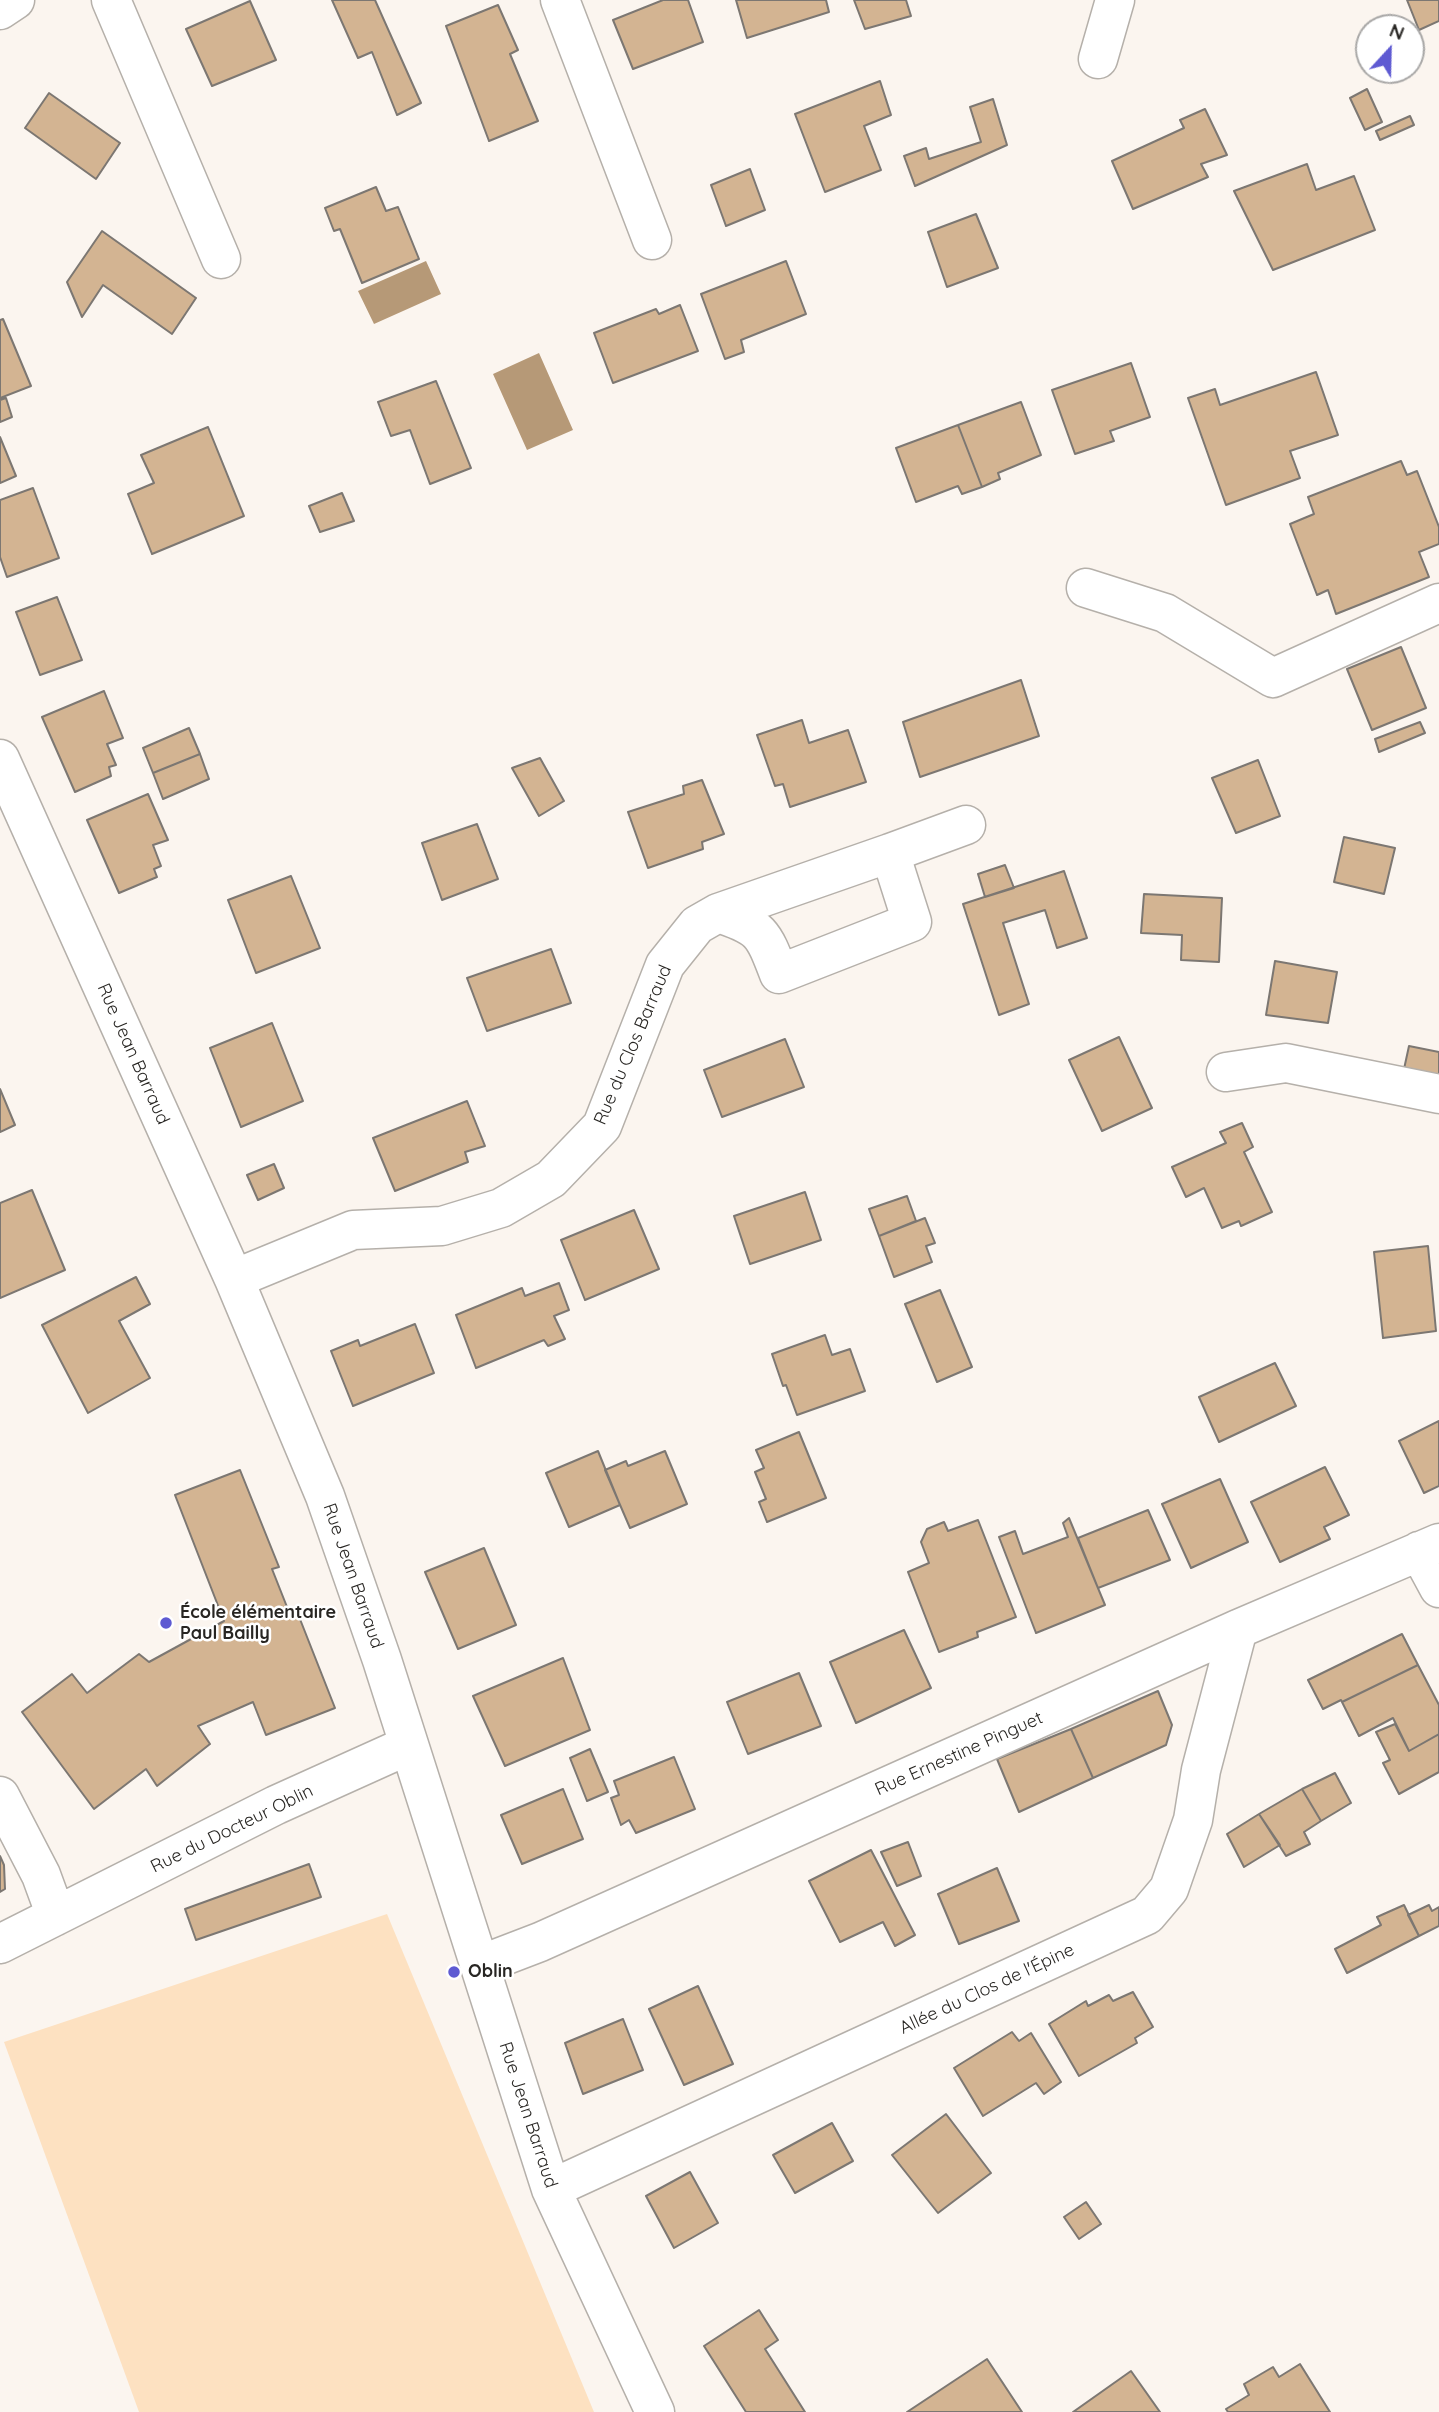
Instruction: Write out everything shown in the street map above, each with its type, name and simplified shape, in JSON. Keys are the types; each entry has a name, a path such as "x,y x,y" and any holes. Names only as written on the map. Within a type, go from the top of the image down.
{"street":[{"path":"0,10 15,0"},
{"path":"111,0 221,259"},
{"path":"560,0 652,240"},
{"path":"1098,59 1115,0"},
{"path":"1086,588 1165,613 1273,678 1439,603"},
{"name":"Rue Jean Barraud","path":"0,759 234,1279 326,1496 551,2189 655,2412"},
{"name":"Rue du Clos Barraud","path":"234,1279 353,1230 442,1226 501,1208 551,1179 601,1126 665,965 697,925 718,913 965,825"},
{"path":"718,913 748,923 765,939 779,974 912,922 890,853"},
{"path":"1226,1072 1286,1063 1439,1094"},
{"path":"1429,1547 1439,1588"},
{"name":"Rue Ernestine Pinguet","path":"480,1965 540,1942 1238,1629 1429,1547"},
{"name":"Allée du Clos de l'Épine","path":"551,2189 1147,1915 1168,1889 1193,1820 1202,1770 1238,1629"},
{"name":"Rue du Docteur Oblin","path":"0,1944 276,1805 409,1745"},
{"path":"0,1796 41,1875 56,1916"}],"shaded area":[{"path":"426,261 441,294 374,324 358,291"},
{"path":"539,353 573,430 527,450 493,374"},
{"path":"387,1914 594,2412 139,2412 4,2042"}],"building":[{"path":"332,0 375,0 421,103 397,115 372,52 358,58"},
{"path":"663,0 688,0 703,42 633,69 613,20"},
{"path":"736,0 826,0 829,12 747,38"},
{"path":"854,0 906,0 911,16 865,29"},
{"path":"1407,0 1439,0 1439,21 1425,27 1425,14 1413,14"},
{"path":"250,1 276,60 212,86 186,29"},
{"path":"498,5 518,50 510,54 538,121 489,141 446,26"},
{"path":"880,81 891,115 864,126 881,170 825,192 795,114"},
{"path":"1367,89 1382,122 1365,130 1350,98"},
{"path":"49,93 120,143 96,179 25,128"},
{"path":"993,99 1007,145 915,186 904,156 926,148 929,159 981,142 970,107"},
{"path":"1205,109 1227,155 1201,164 1208,177 1133,209 1112,161 1184,128 1180,120"},
{"path":"1410,116 1414,125 1380,140 1376,131"},
{"path":"1307,164 1316,190 1354,176 1375,230 1273,270 1234,191"},
{"path":"750,169 765,210 726,226 711,185"},
{"path":"376,187 386,211 398,207 419,259 362,283 340,229 334,231 325,208"},
{"path":"976,214 998,268 947,287 928,232"},
{"path":"102,231 196,298 172,334 103,285 82,317 67,282"},
{"path":"786,261 806,314 741,340 744,352 725,359 701,294"},
{"path":"680,305 698,351 613,383 594,333 656,309 659,314"},
{"path":"3,319 31,386 0,398 0,320"},
{"path":"1131,363 1150,417 1110,431 1114,441 1075,454 1052,390"},
{"path":"1316,372 1338,435 1290,451 1300,478 1226,505 1188,398 1215,389 1220,405"},
{"path":"436,381 471,468 430,484 410,430 391,436 378,402"},
{"path":"6,398 12,417 0,422 0,400"},
{"path":"1021,402 1041,455 998,473 1000,479 982,487 958,425"},
{"path":"958,425 982,487 962,494 958,486 916,502 896,448"},
{"path":"208,427 244,516 152,554 128,494 154,483 141,455"},
{"path":"0,437 16,476 0,483"},
{"path":"1401,461 1407,475 1417,471 1439,527 1439,544 1419,552 1429,577 1336,614 1328,590 1317,595 1290,524 1314,514 1308,497"},
{"path":"33,488 59,558 7,577 0,557 0,500"},
{"path":"342,493 354,521 320,532 309,506"},
{"path":"57,597 82,660 40,675 16,612"},
{"path":"1401,647 1426,708 1372,730 1347,669"},
{"path":"1021,680 1039,736 920,777 903,722"},
{"path":"104,691 123,738 107,744 116,765 109,767 111,776 75,792 42,717"},
{"path":"802,720 809,743 848,730 866,782 790,807 783,784 775,786 757,735"},
{"path":"1420,722 1425,733 1379,752 1375,739"},
{"path":"189,728 200,754 153,773 143,748"},
{"path":"200,754 209,779 163,799 153,773"},
{"path":"540,758 564,801 539,816 512,768"},
{"path":"1258,760 1280,816 1236,833 1212,778"},
{"path":"702,780 724,834 702,842 703,849 648,868 628,812 684,794 683,786"},
{"path":"148,794 168,840 153,845 161,866 154,869 157,877 119,893 87,820"},
{"path":"477,824 498,879 442,900 422,843"},
{"path":"1344,837 1395,848 1384,894 1334,882"},
{"path":"1005,865 1014,888 985,897 978,874"},
{"path":"1064,871 1087,938 1057,948 1045,910 1003,923 1029,1004 999,1015 963,904"},
{"path":"291,876 320,948 256,973 228,900"},
{"path":"1144,894 1222,898 1219,962 1181,960 1182,935 1141,933"},
{"path":"551,949 571,1003 487,1031 467,978"},
{"path":"1275,961 1337,972 1328,1023 1266,1015"},
{"path":"272,1023 303,1101 241,1127 210,1048"},
{"path":"1119,1037 1152,1108 1102,1131 1069,1060"},
{"path":"785,1039 804,1087 722,1117 704,1070"},
{"path":"1409,1046 1439,1052 1439,1075 1404,1069"},
{"path":"0,1089 15,1125 0,1132"},
{"path":"467,1101 485,1146 465,1152 468,1162 395,1191 373,1138"},
{"path":"1242,1123 1253,1147 1244,1152 1272,1212 1241,1226 1239,1221 1222,1228 1204,1188 1186,1197 1172,1167 1226,1143 1220,1132"},
{"path":"274,1164 284,1188 258,1200 247,1175"},
{"path":"32,1190 65,1270 0,1298 0,1203"},
{"path":"805,1192 821,1240 750,1264 734,1216"},
{"path":"907,1196 916,1221 879,1236 869,1209"},
{"path":"634,1210 659,1269 585,1300 561,1240"},
{"path":"925,1218 935,1243 926,1246 932,1262 894,1277 879,1236"},
{"path":"1428,1246 1436,1331 1383,1338 1374,1252"},
{"path":"136,1277 150,1304 119,1321 150,1378 88,1413 42,1325"},
{"path":"559,1283 569,1310 554,1316 565,1339 548,1346 544,1340 476,1368 456,1315 522,1288 525,1296"},
{"path":"940,1290 972,1367 937,1382 905,1304"},
{"path":"415,1324 434,1373 353,1406 331,1351 358,1340 360,1346"},
{"path":"825,1335 832,1355 850,1349 865,1391 797,1415 772,1354"},
{"path":"1275,1363 1296,1406 1219,1442 1199,1397"},
{"path":"1439,1421 1439,1486 1424,1493 1399,1441"},
{"path":"799,1432 826,1498 767,1522 759,1502 766,1499 755,1472 764,1468 756,1450"},
{"path":"598,1451 620,1505 569,1527 546,1473"},
{"path":"665,1451 687,1504 630,1528 605,1470 626,1461 628,1466"},
{"path":"1325,1467 1349,1515 1324,1527 1330,1539 1280,1562 1251,1502"},
{"path":"240,1470 279,1567 272,1569 289,1612 296,1609 335,1708 266,1735 253,1702 198,1726 210,1744 157,1786 146,1769 94,1809 22,1712 72,1674 87,1693 139,1654 149,1662 224,1621 175,1495"},
{"path":"1220,1479 1248,1542 1191,1568 1162,1504"},
{"path":"1148,1510 1170,1560 1098,1588 1078,1538"},
{"path":"1069,1518 1105,1605 1036,1633 999,1537 1015,1531 1023,1554 1068,1537 1063,1523"},
{"path":"978,1520 1016,1617 977,1632 978,1637 939,1652 908,1572 929,1563 921,1542 927,1529 944,1522 948,1531"},
{"path":"484,1548 516,1625 458,1649 425,1572"},
{"path":"904,1630 931,1688 856,1723 830,1662"},
{"path":"1402,1634 1418,1665 1323,1709 1308,1680"},
{"path":"563,1658 590,1730 505,1766 473,1696"},
{"path":"1418,1665 1439,1705 1439,1734 1409,1751 1393,1718 1359,1736 1342,1702"},
{"path":"799,1673 821,1726 748,1754 727,1702"},
{"path":"1158,1691 1172,1725 1166,1745 1093,1778 1071,1729"},
{"path":"1395,1724 1409,1751 1439,1734 1439,1772 1399,1794 1383,1763 1390,1760 1376,1732"},
{"path":"1071,1729 1093,1778 1019,1812 997,1759"},
{"path":"590,1749 608,1792 587,1801 570,1758"},
{"path":"674,1757 695,1809 636,1833 629,1820 621,1825 611,1798 619,1795 614,1781"},
{"path":"1335,1773 1351,1803 1321,1821 1302,1789"},
{"path":"563,1789 583,1839 522,1864 501,1815"},
{"path":"1302,1789 1321,1821 1304,1832 1310,1844 1286,1856 1259,1814"},
{"path":"1259,1814 1280,1845 1244,1867 1227,1834"},
{"path":"908,1842 921,1876 897,1886 881,1852"},
{"path":"871,1850 915,1935 895,1946 883,1922 840,1942 809,1881"},
{"path":"0,1856 4,1865 5,1889 0,1892"},
{"path":"309,1864 321,1897 196,1940 185,1909"},
{"path":"997,1868 1019,1921 959,1944 938,1894"},
{"path":"1404,1905 1419,1936 1347,1973 1335,1949 1381,1925 1377,1917"},
{"path":"1429,1905 1432,1911 1439,1907 1439,1926 1419,1936 1408,1915"},
{"path":"698,1986 733,2064 684,2085 649,2009"},
{"path":"1133,1992 1153,2027 1135,2038 1137,2043 1079,2076 1049,2024 1086,2001 1088,2006 1109,1995 1113,2001"},
{"path":"623,2019 643,2070 583,2094 565,2043"},
{"path":"1012,2032 1019,2041 1031,2033 1061,2082 1044,2094 1036,2083 983,2116 954,2068"},
{"path":"946,2114 991,2173 938,2213 892,2155"},
{"path":"832,2123 853,2161 795,2193 773,2155"},
{"path":"690,2172 718,2223 674,2248 646,2196"},
{"path":"1086,2202 1101,2224 1079,2239 1064,2217"},
{"path":"759,2310 778,2340 765,2349 805,2412 746,2412 704,2346"},
{"path":"987,2359 1022,2412 907,2412"},
{"path":"1300,2364 1330,2412 1228,2412 1226,2409 1249,2395 1244,2384 1273,2367 1279,2377"},
{"path":"1131,2371 1160,2412 1073,2412"}],"place":[{"name":"École élémentaire Paul Bailly","path":"166,1623"},
{"name":"Oblin","path":"454,1972"}]}
